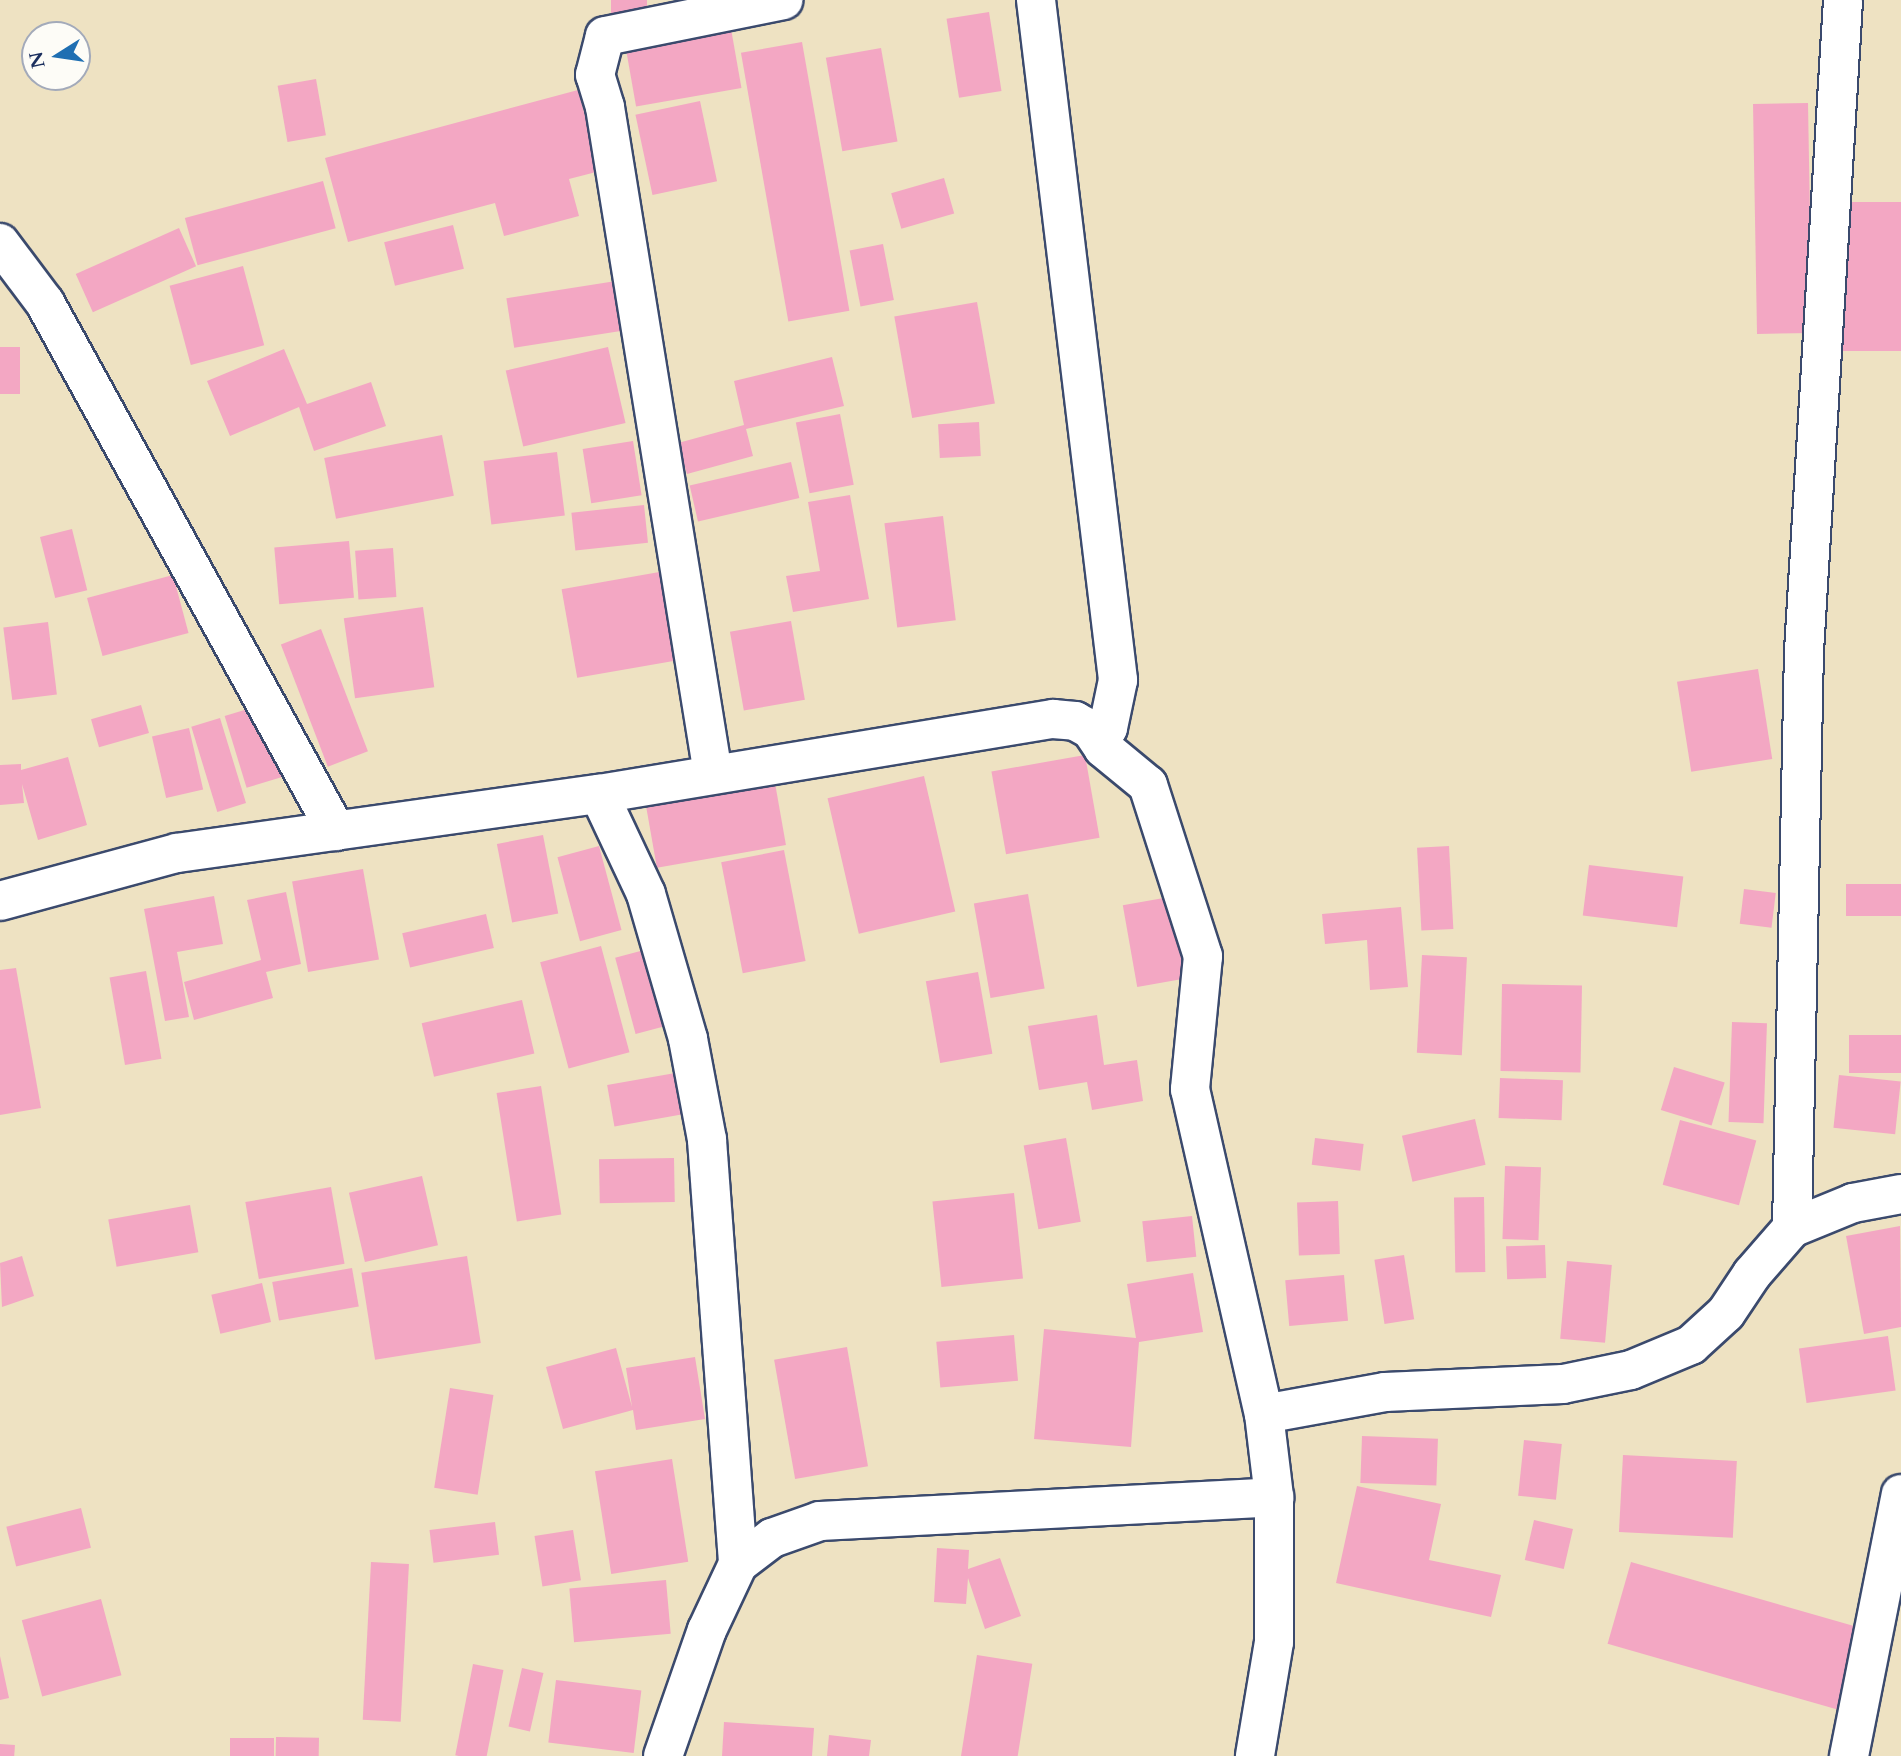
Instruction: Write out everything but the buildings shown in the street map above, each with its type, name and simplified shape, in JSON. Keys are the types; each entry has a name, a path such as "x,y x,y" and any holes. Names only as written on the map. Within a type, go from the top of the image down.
{"street":[{"path":"713,774 605,107 595,75 605,36 783,0"},
{"path":"1036,0 1118,680 1108,728 1091,730"},
{"path":"1792,1228 1805,639 1843,0"},
{"path":"0,243 45,303 336,831"},
{"path":"0,901 177,853 599,794 1053,719 1075,721 1091,730 1102,748 1147,785 1203,956 1190,1089 1264,1414 1274,1497 1274,1643 1255,1756"},
{"path":"599,794 646,894 688,1039 702,1115 738,1564"},
{"path":"1264,1414 1385,1392 1563,1384 1632,1370 1691,1345 1726,1313 1752,1274 1792,1228 1853,1203 1901,1194"},
{"path":"1849,1756 1901,1493"},
{"path":"663,1756 707,1630 738,1564 772,1538 820,1521 1274,1497"}]}
